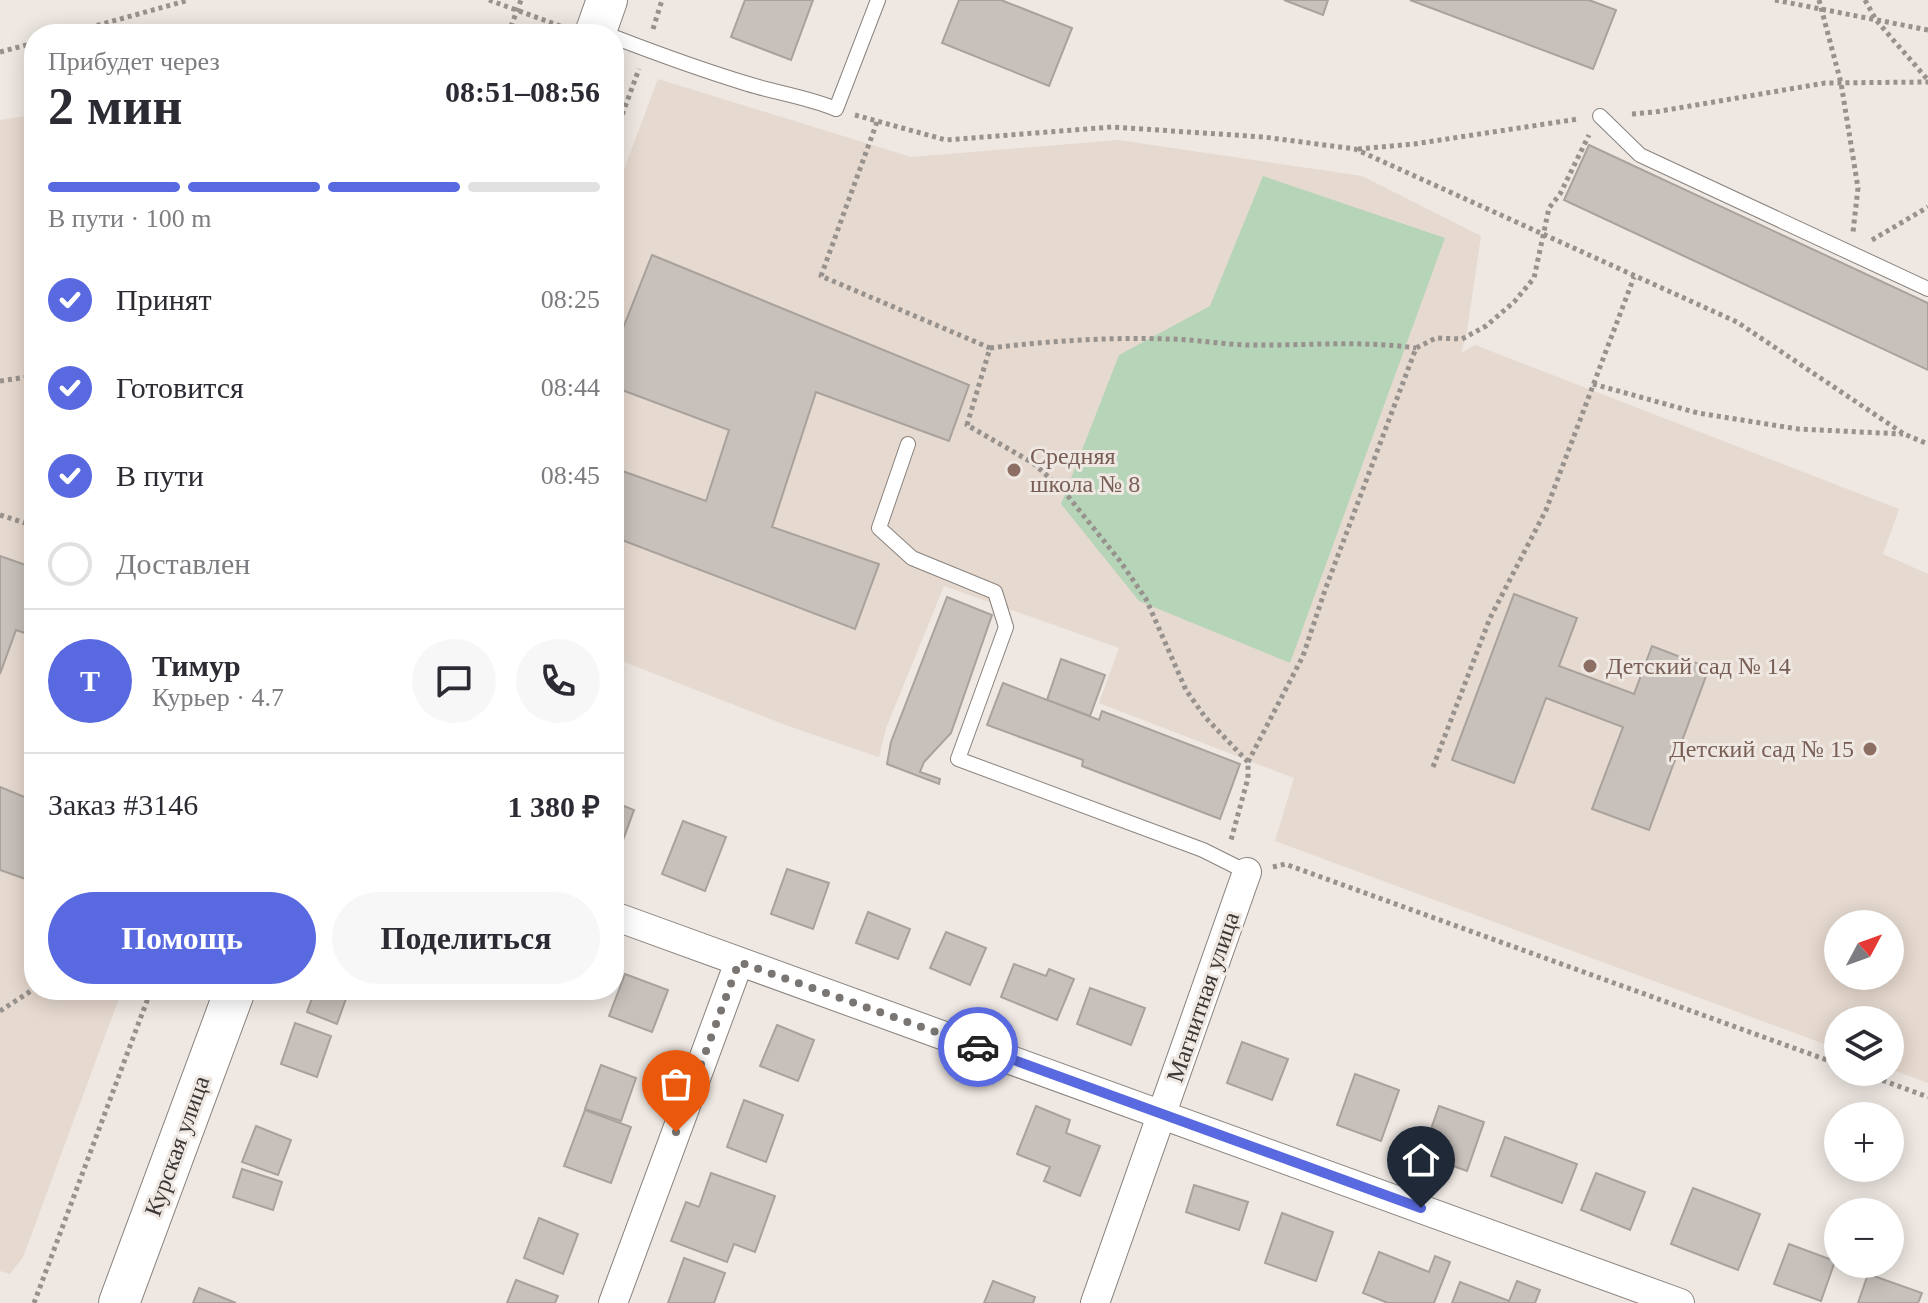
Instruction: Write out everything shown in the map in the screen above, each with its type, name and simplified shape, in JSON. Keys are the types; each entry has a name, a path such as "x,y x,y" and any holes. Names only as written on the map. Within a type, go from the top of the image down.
{"main road":[{"name":"Курская улица","path":"119,1303 231,1000"}],"street":[{"name":"Магнитная улица","path":"1095,1303 1246,874"},
{"path":"624,920 1680,1303"},
{"path":"613,1303 739,962"}],"lane":[{"path":"624,38 688,65 811,99 836,109 878,0"},
{"path":"1599,116 1640,155 1928,289"},
{"path":"908,444 879,528 912,558 995,592 1006,627 958,759 1203,850 1246,874"}],"path":[{"path":"102,24 189,0"},
{"path":"489,0 517,10 584,24"},
{"path":"512,24 521,0"},
{"path":"1775,0 1928,30"},
{"path":"1819,0 1841,83 1858,188 1850,253"},
{"path":"1865,0 1876,20 1928,81"},
{"path":"0,52 24,46"},
{"path":"836,109 946,140 1112,127 1264,137 1355,149 1414,144 1599,116 1655,112 1825,83 1928,81"},
{"path":"877,122 821,276 990,348 1051,340 1167,339 1243,345 1376,342 1416,348 1436,338 1462,339 1486,326 1514,302 1534,278 1549,208 1560,194 1599,116"},
{"path":"1355,149 1737,322 1904,434 1928,444"},
{"path":"1850,253 1928,207"},
{"path":"1433,767 1490,618 1546,510 1634,277"},
{"path":"990,348 967,425 1033,463 1063,490 1146,599 1186,690 1205,717 1248,762"},
{"path":"1416,348 1303,656 1248,762 1248,778 1230,842 1246,874 1285,864 1824,1059"},
{"path":"0,381 24,377"},
{"path":"1593,384 1698,413 1798,429 1904,434"},
{"path":"0,515 24,523"},
{"path":"0,1011 24,995"},
{"path":"34,1303 147,1000"},
{"path":"1898,1086 1928,1097"}],"shaded area":[{"path":"658,79 911,157 1118,140 1362,176 1481,236 1461,353 1475,345 1899,509 1883,554 1928,574 1928,1083 1904,1074 1904,1006 1824,1006 1824,1044 1275,841 1294,778 1099,703 1119,648 944,586 886,728 879,757 791,727 624,662 624,169"},
{"path":"24,116 24,1000 118,1000 23,1257 10,1274 0,1271 0,120"}],"green space":[{"path":"1263,176 1445,238 1290,663 1139,601 1061,504 1119,355 1210,306"}],"building":[{"path":"745,0 813,0 791,60 731,37"},
{"path":"959,0 1001,0 1072,28 1049,86 942,43"},
{"path":"1284,0 1328,0 1323,15"},
{"path":"1410,0 1589,0 1616,10 1593,69"},
{"path":"1589,145 1928,303 1928,370 1564,200"},
{"path":"652,255 969,385 949,441 816,392 772,527 879,564 855,629 624,541 624,472 706,501 729,430 624,391 624,326"},
{"path":"0,556 24,564 24,633 16,630 0,674"},
{"path":"1514,594 1577,618 1559,666 1634,694 1652,646 1709,668 1649,830 1592,809 1623,727 1546,698 1514,783 1452,760"},
{"path":"947,597 992,615 951,733 924,762 920,772 940,779 939,784 887,764 891,742"},
{"path":"1061,659 1105,675 1090,716 1047,700"},
{"path":"1003,683 1099,720 1102,711 1240,764 1220,819 1082,766 1083,760 987,725"},
{"path":"0,787 24,797 24,878 0,870"},
{"path":"624,806 634,810 624,837"},
{"path":"683,821 726,837 705,891 662,874"},
{"path":"787,869 829,883 813,929 771,914"},
{"path":"868,912 910,929 898,959 856,943"},
{"path":"946,932 986,948 970,985 930,968"},
{"path":"1014,964 1046,976 1049,969 1074,979 1057,1020 1001,997"},
{"path":"625,974 668,990 652,1032 609,1016 615,1000 624,1000"},
{"path":"1090,988 1145,1008 1131,1045 1077,1024"},
{"path":"311,1000 345,1000 337,1024 307,1012"},
{"path":"295,1023 331,1036 317,1077 281,1064"},
{"path":"777,1025 814,1040 798,1081 760,1066"},
{"path":"1242,1042 1288,1059 1272,1100 1227,1083"},
{"path":"601,1065 636,1078 621,1121 585,1109"},
{"path":"1355,1074 1399,1090 1381,1141 1337,1125"},
{"path":"744,1100 783,1115 766,1162 727,1147"},
{"path":"1036,1106 1070,1120 1066,1133 1100,1146 1080,1196 1044,1181 1050,1167 1017,1154"},
{"path":"1439,1106 1484,1122 1467,1171 1422,1155"},
{"path":"585,1110 631,1127 611,1183 564,1166"},
{"path":"256,1126 291,1140 278,1175 242,1162"},
{"path":"1505,1137 1577,1164 1562,1203 1491,1176"},
{"path":"242,1169 282,1182 273,1210 233,1197"},
{"path":"711,1173 775,1196 755,1252 734,1244 727,1262 671,1241 686,1202 699,1207"},
{"path":"1596,1173 1645,1192 1630,1230 1581,1210"},
{"path":"1194,1185 1248,1202 1239,1230 1186,1212"},
{"path":"1693,1188 1760,1214 1738,1270 1671,1244"},
{"path":"1282,1213 1333,1232 1316,1281 1265,1263"},
{"path":"539,1218 578,1234 563,1274 524,1258"},
{"path":"1789,1244 1824,1257 1824,1278 1829,1278 1821,1301 1774,1284"},
{"path":"1379,1252 1429,1272 1435,1256 1450,1262 1434,1303 1388,1303 1363,1293"},
{"path":"684,1258 725,1273 714,1303 668,1303"},
{"path":"1867,1278 1879,1278 1922,1293 1918,1303 1858,1303"},
{"path":"516,1280 558,1296 555,1303 507,1303"},
{"path":"993,1281 1035,1297 1033,1303 984,1303"},
{"path":"1517,1281 1540,1290 1535,1303 1452,1303 1460,1282 1509,1301"},
{"path":"199,1288 236,1303 193,1303"}],"way so far":[{"path":"676,1132 739,962 978,1047"}],"place":[{"name":"Cредняя школа № 8","path":"1014,470"},
{"name":"Детский сад № 14","path":"1590,666"},
{"name":"Детский сад № 15","path":"1870,749"}],"route":[{"path":"978,1047 1421,1208"}]}
